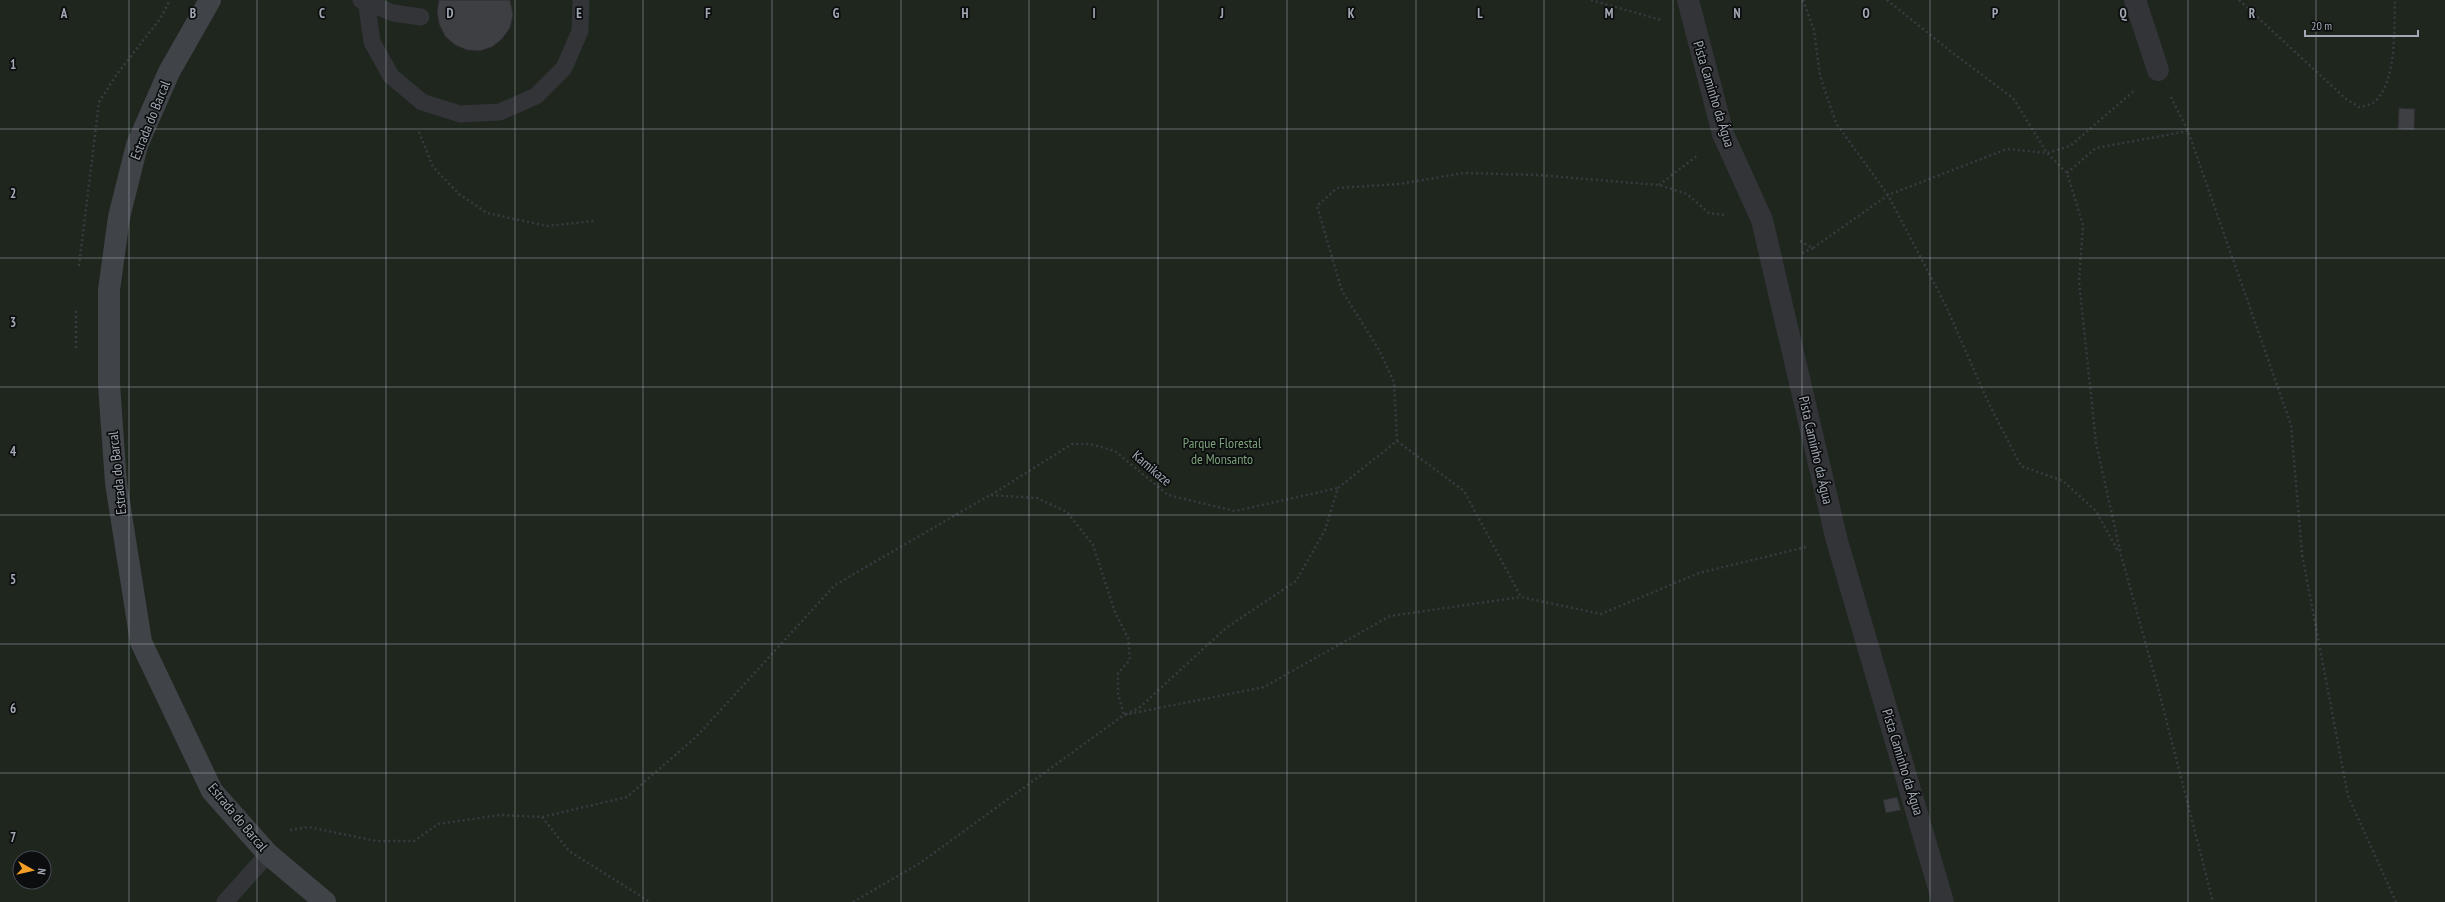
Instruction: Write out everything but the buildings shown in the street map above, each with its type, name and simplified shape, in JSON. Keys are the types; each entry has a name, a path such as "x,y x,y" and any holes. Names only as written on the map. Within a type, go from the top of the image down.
{"street":[{"name":"Estrada do Barcal","path":"210,0 169,72 136,145 120,216 109,290 109,385 116,483 141,642 212,791 268,854 325,902"},
{"path":"2135,0 2158,70"},
{"name":"Pista Caminho da Água","path":"1690,10 1723,134 1762,220 1837,541 1943,902"}],"lane":[{"path":"364,1 372,42 391,76 422,102 460,114 468,114 500,112 536,96 564,68 580,31 581,0"},
{"path":"364,1 393,13 421,17"},
{"path":"225,902 268,854"}],"path":[{"path":"1590,0 1654,20 1690,10"},
{"path":"1803,0 1814,30 1820,76 1836,123 1888,195 1945,304 1989,404 2021,466 2063,481 2096,511 2120,555"},
{"path":"1887,0 1954,54 2013,98 2047,153 2067,173 2083,225 2079,282 2096,443 2120,555 2157,684 2213,902"},
{"path":"2239,0 2346,99 2359,107 2374,102 2383,90 2390,72 2396,0"},
{"path":"1397,441 1394,382 1378,348 1342,291 1316,206 1337,188 1399,184 1464,173 1538,175 1659,185 1688,194 1710,213 1762,220 1813,248 1888,195 2007,148 2047,153 2070,146 2158,70 2188,131 2291,425 2302,554 2348,796 2396,902"},
{"path":"422,102 415,118 422,143 433,166 459,194 487,213 547,226 594,221"},
{"path":"2067,173 2096,148 2188,131"},
{"path":"1659,185 1723,134"},
{"path":"853,902 920,863 1124,715 1139,708 1226,628 1296,581 1325,530 1338,488 1397,441"},
{"path":"1397,441 1464,491 1521,597"},
{"name":"Kamikaze","path":"268,854 283,831 308,827 376,841 414,841 438,824 500,815 542,817 626,797 696,737 835,584 990,495 1072,444 1084,444 1115,451 1168,495 1234,511 1338,488"},
{"path":"990,495 1036,498 1068,512 1093,546 1115,612 1128,638 1130,660 1118,673 1118,694 1124,715"},
{"path":"1124,715 1264,687 1390,616 1521,597 1601,614 1699,573 1837,541"},
{"path":"542,817 569,851 650,902"}],"green space":[{"name":"Parque Florestal de Monsanto","path":"0,0 2445,0 2445,902 0,902"}]}
